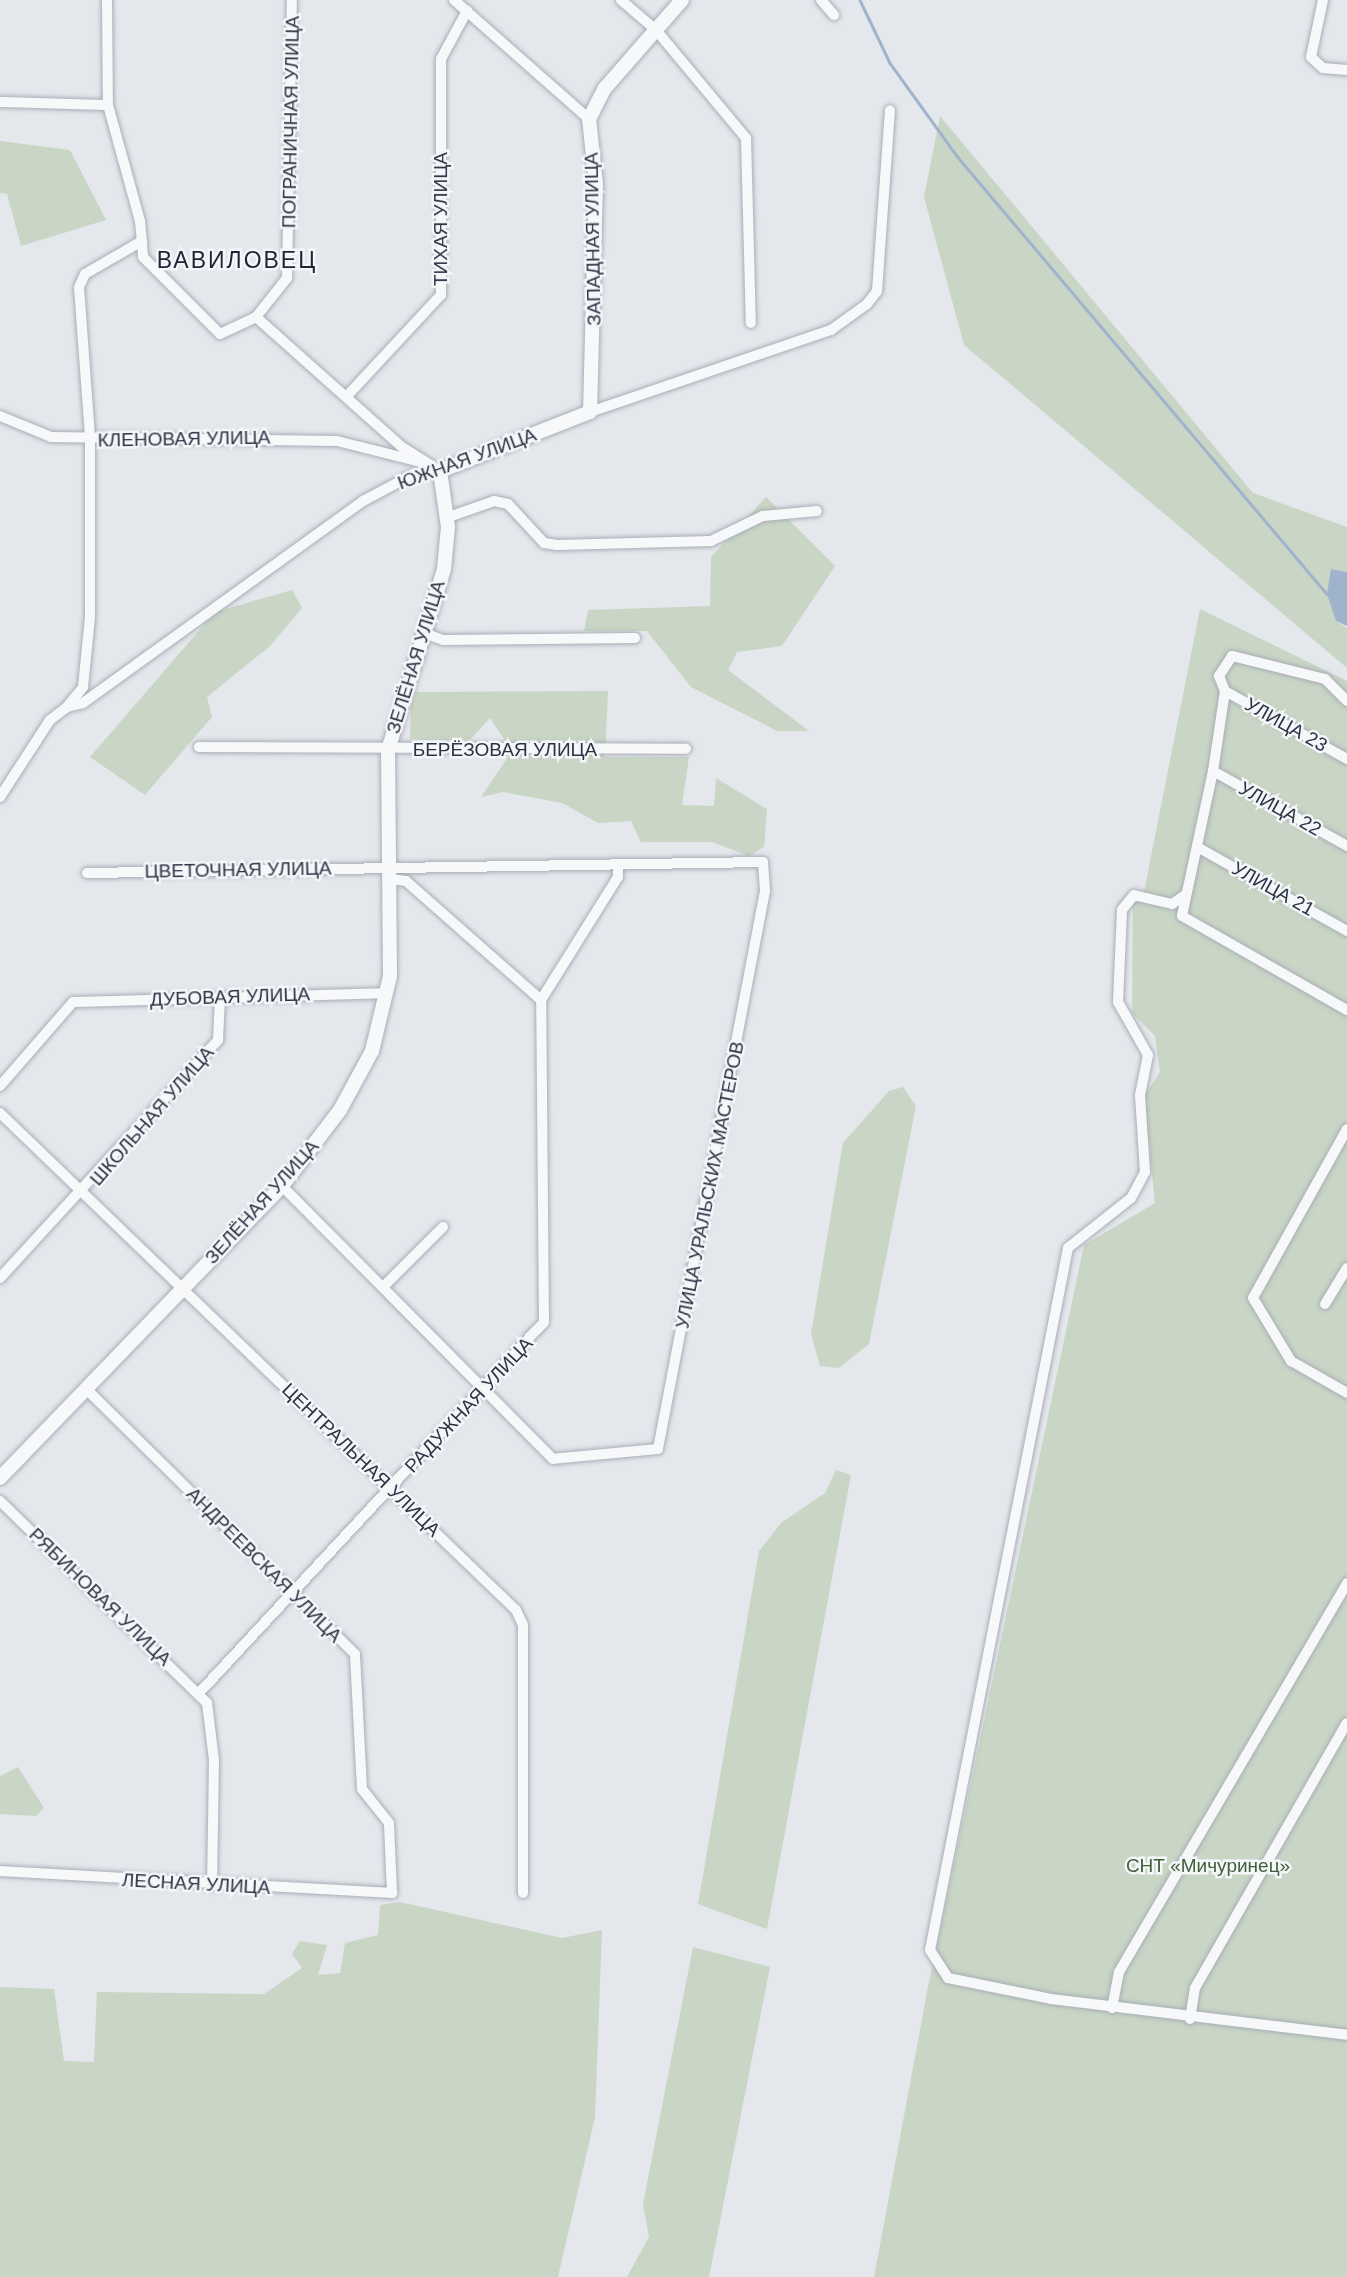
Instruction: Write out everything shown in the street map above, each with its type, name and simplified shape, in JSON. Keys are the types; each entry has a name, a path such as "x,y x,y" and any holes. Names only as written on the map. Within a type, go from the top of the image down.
{"street":[{"path":"107,0 108,105 142,241 143,257 220,334 256,317 421,462 440,471"},
{"name":"ПОГРАНИЧНАЯ УЛИЦА","path":"256,317 287,278 292,0"},
{"path":"454,0 589,119 605,88 682,0"},
{"path":"621,0 656,30 746,138 751,323"},
{"path":"821,0 834,15"},
{"path":"1323,0 1311,57 1323,68 1347,70"},
{"name":"ТИХАЯ УЛИЦА","path":"347,396 441,295 441,59 467,11"},
{"path":"0,102 108,105"},
{"name":"ЮЖНАЯ УЛИЦА","path":"0,797 50,720 67,707 83,703 363,501 410,476 440,471 590,412 831,330 867,304 877,291 890,110"},
{"name":"ЗАПАДНАЯ УЛИЦА","path":"589,119 596,184 590,412"},
{"path":"0,415 51,437 90,437 79,287 85,274 142,241"},
{"name":"КЛЕНОВАЯ УЛИЦА","path":"67,707 83,687 90,617 90,437 337,441 421,462"},
{"name":"ЗЕЛЁНАЯ УЛИЦА","path":"0,1478 282,1186 358,1080 387,993 390,872 388,750 444,569 446,518 440,471"},
{"path":"446,518 494,501 508,504 544,543 570,544 711,541 763,516 817,511"},
{"path":"424,633 443,640 635,638"},
{"path":"1347,701 1325,679 1232,656 1219,676 1225,691 1213,771 1199,848 1185,895 1182,916 1347,1010"},
{"name":"УЛИЦА 23","path":"1225,691 1347,759"},
{"name":"БЕРЁЗОВАЯ УЛИЦА","path":"199,747 388,750 686,749"},
{"name":"УЛИЦА 22","path":"1213,771 1347,846"},
{"name":"УЛИЦА 21","path":"1199,848 1347,931"},
{"name":"УЛИЦА УРАЛЬСКИХ МАСТЕРОВ","path":"483,1388 553,1459 649,1453 662,1440 768,870 763,862 618,865"},
{"path":"390,872 406,881 541,1000 618,877 618,865"},
{"name":"ЦВЕТОЧНАЯ УЛИЦА","path":"87,873 390,872 618,865"},
{"path":"1185,895 1172,904 1134,895 1122,910 1118,1002 1148,1055 1140,1095 1145,1172 1131,1198 1068,1248 931,1931 934,1964 948,1978 1112,2008 1347,2035"},
{"name":"ДУБОВАЯ УЛИЦА","path":"0,1086 73,1002 387,993"},
{"name":"ШКОЛЬНАЯ УЛИЦА","path":"0,1278 85,1192 218,1040 220,998"},
{"name":"РАДУЖНАЯ УЛИЦА","path":"200,1692 538,1332 547,1306 541,1000"},
{"name":"ЦЕНТРАЛЬНАЯ УЛИЦА","path":"0,1113 185,1288 516,1610 523,1625 523,1893"},
{"path":"1347,1129 1253,1298 1291,1360 1347,1393"},
{"path":"282,1186 385,1285 483,1388"},
{"path":"385,1285 443,1227"},
{"path":"1325,1304 1347,1268"},
{"name":"АНДРЕЕВСКАЯ УЛИЦА","path":"86,1389 355,1654 362,1789 389,1823 392,1893"},
{"name":"РЯБИНОВАЯ УЛИЦА","path":"0,1501 200,1692"},
{"path":"1112,2008 1119,1972 1347,1583"},
{"path":"200,1692 214,1760 212,1885"},
{"path":"1190,2019 1195,1988 1347,1723"},
{"name":"ЛЕСНАЯ УЛИЦА","path":"0,1871 392,1893"}],"green space":[{"path":"940,116 1253,493 1347,527 1347,572 1332,569 1336,621 1347,628 1347,668 964,345 924,197"},
{"path":"0,141 70,150 106,220 21,246 7,194 0,193"},
{"path":"766,497 835,566 782,646 737,652 728,670 809,731 777,731 691,687 647,631 584,631 588,610 710,606 711,557"},
{"path":"292,590 302,608 270,646 207,697 212,717 145,795 90,757 215,612"},
{"name":"СНТ «Мичуринец»","path":"1200,609 1347,681 1347,2277 874,2277 928,1987 1084,1245 1155,1203 1144,1096 1160,1072 1155,1036 1132,1013 1133,898 1142,902"},
{"path":"608,691 605,757 689,757 682,805 714,806 716,778 767,809 764,847 749,856 712,842 641,842 631,821 598,823 562,803 503,792 481,797 512,751 490,718 469,741 410,739 411,692"},
{"path":"903,1087 916,1106 869,1344 839,1368 820,1366 811,1334 843,1143 889,1091"},
{"path":"836,1470 851,1475 767,1929 698,1904 759,1551 781,1523 825,1493"},
{"path":"18,1767 44,1808 36,1816 0,1814 0,1776"},
{"path":"400,1902 562,1938 602,1930 595,2117 558,2277 0,2277 0,1987 54,1989 64,2061 94,2062 97,1992 264,1994 302,1968 292,1954 300,1941 327,1945 318,1975 340,1973 345,1943 378,1935 380,1905"},
{"path":"693,1947 770,1967 709,2277 627,2277 649,2237 643,2204"}],"water":[{"path":"1331,569 1347,572 1347,626 1336,621 1327,594"}],"waterway":[{"path":"860,0 890,63 957,156 1327,594"}],"district":[{"name":"ВАВИЛОВЕЦ","path":"237,260"}]}
